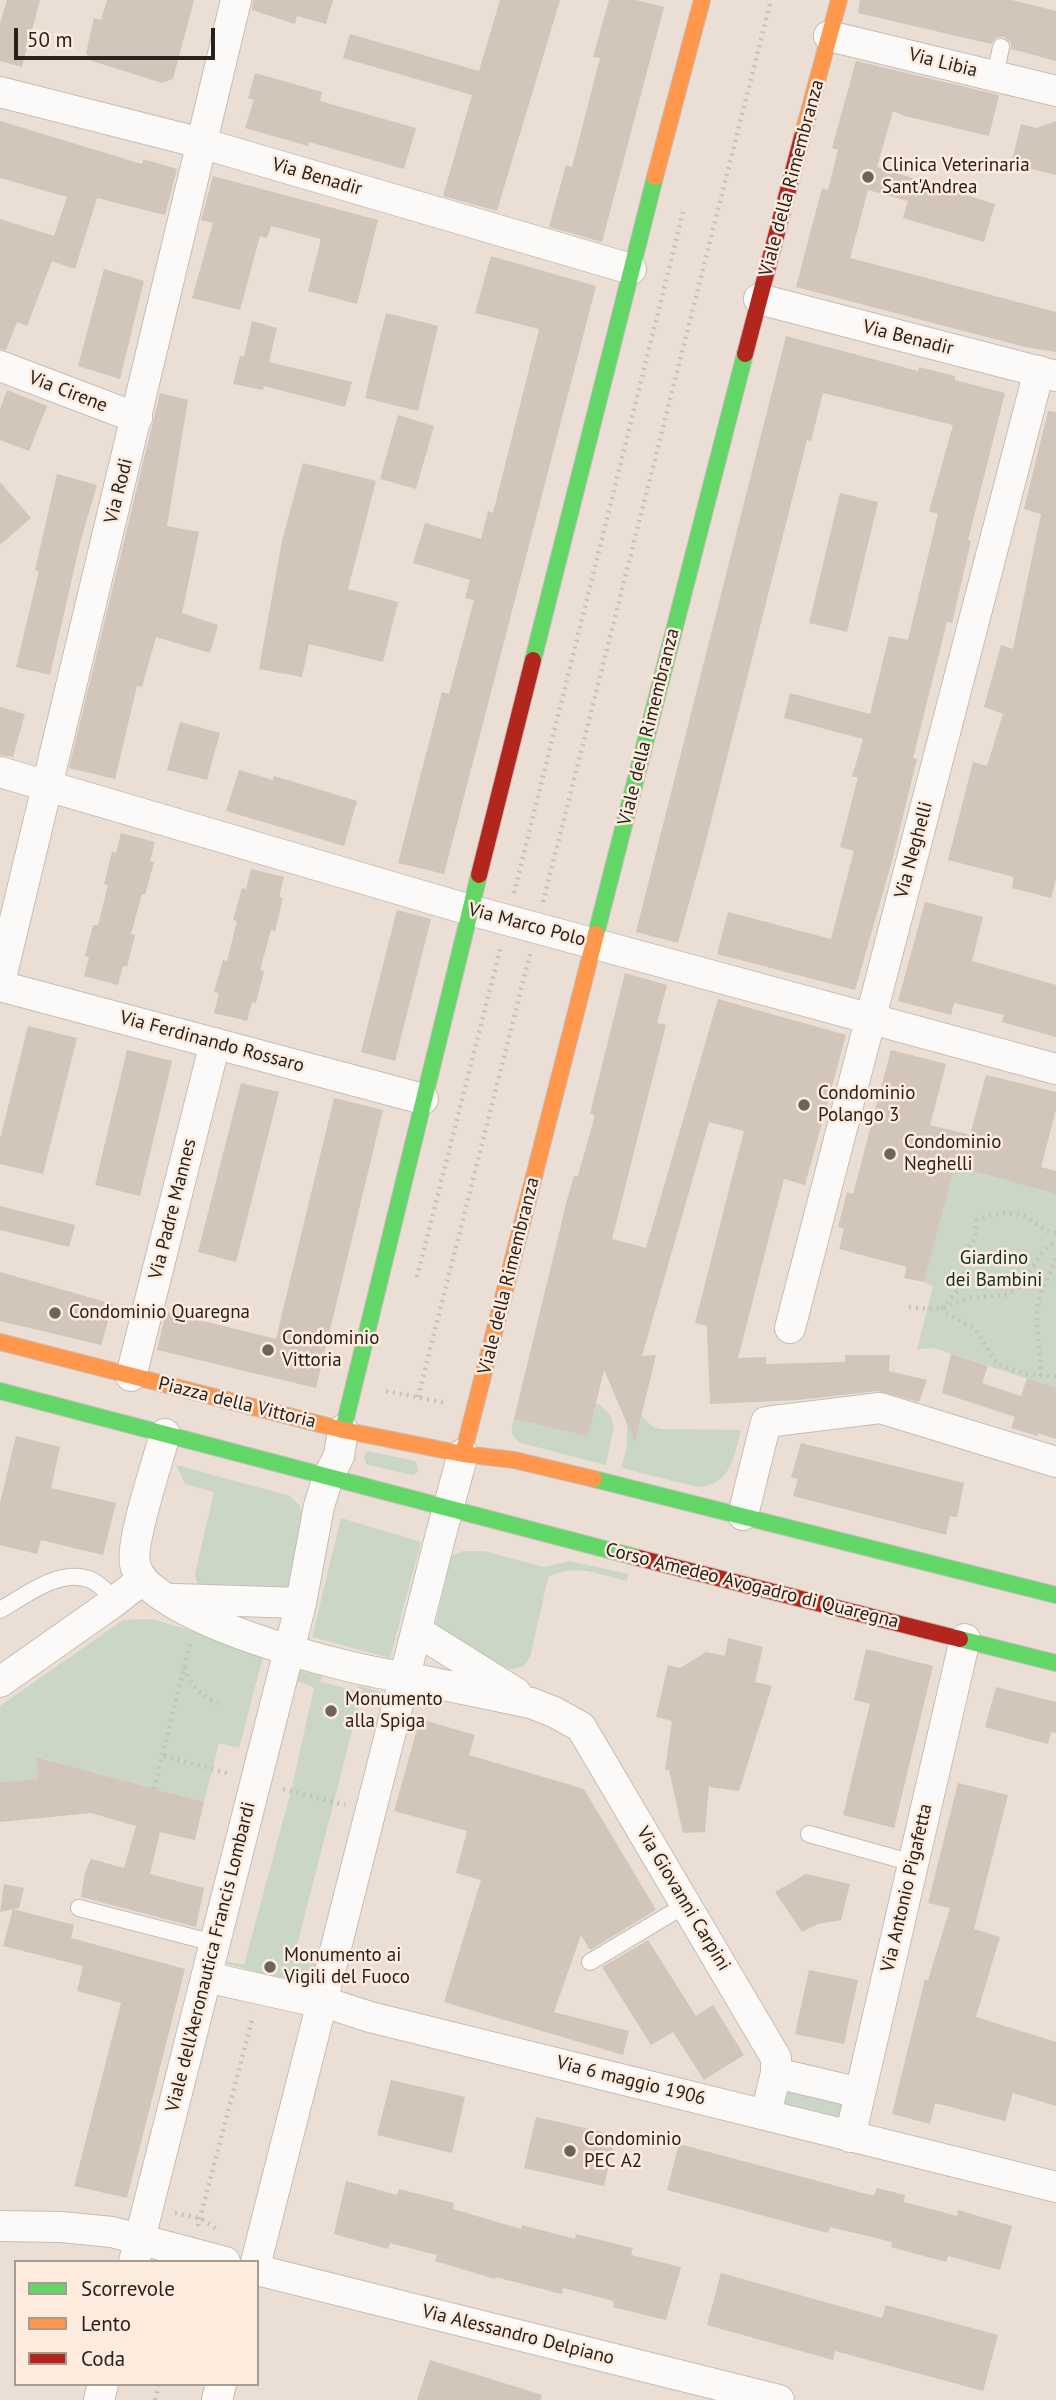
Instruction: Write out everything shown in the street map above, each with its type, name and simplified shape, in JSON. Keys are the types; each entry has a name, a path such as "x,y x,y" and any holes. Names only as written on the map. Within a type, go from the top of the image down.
{"street":[{"name":"Via Rodi","path":"0,984 236,0"},
{"name":"Viale della Rimembranza","path":"464,1454 759,299 839,0"},
{"path":"288,1652 301,1603 319,1506 328,1477 339,1456 423,1099 631,270 695,2"},
{"name":"Via Libia","path":"830,36 1056,91"},
{"name":"Via Benadir","path":"0,92 201,143 631,270"},
{"name":"Via Benadir","path":"759,299 1048,374"},
{"name":"Via Cirene","path":"0,366 137,418"},
{"name":"Via Neghelli","path":"789,1328 870,1018 1048,374"},
{"name":"Via Marco Polo","path":"0,772 470,910 1056,1069"},
{"name":"Via Ferdinando Rossaro","path":"0,984 423,1099"},
{"name":"Via Padre Mannes","path":"131,1376 215,1043"},
{"path":"0,1342 131,1376"},
{"name":"Piazza della Vittoria","path":"131,1376 343,1430 464,1454"},
{"path":"0,1391 448,1508"},
{"path":"743,1515 766,1422 880,1408 1056,1462"},
{"path":"165,1434 136,1540 135,1564 142,1580 155,1591 200,1617 288,1652 384,1675 531,1703"},
{"path":"257,2260 369,1812 464,1454 514,1460 1056,1595"},
{"name":"Corso Amedeo Avogadro di Quaregna","path":"448,1508 1056,1663"},
{"path":"0,1682 142,1580"},
{"path":"169,1599 301,1603"},
{"path":"417,1631 531,1703"},
{"name":"Via Antonio Pigafetta","path":"850,2137 965,1639"},
{"name":"Viale dell'Aeronautica Francis Lombardi","path":"137,2250 288,1652"},
{"name":"Via Giovanni Carpini","path":"531,1703 581,1727 776,2057 776,2073"},
{"name":"Via 6 maggio 1906","path":"206,1977 321,2003 1056,2187"},
{"path":"766,2114 776,2073 860,2093"},
{"path":"0,2226 61,2227 112,2232 137,2250 195,2240 224,2247"},
{"name":"Via Alessandro Delpiano","path":"259,2270 779,2400"}],"lane":[{"path":"995,76 1001,47"},
{"path":"0,1610 47,1584 64,1578 79,1577 92,1581 116,1601"},
{"path":"809,1834 913,1863"},
{"path":"590,1962 687,1904"},
{"path":"79,1908 215,1943"}],"path":[{"path":"418,1397 771,0"},
{"path":"415,1284 685,202"},
{"path":"943,1308 962,1285 966,1251 975,1238 977,1220 991,1214 1007,1212 1027,1217 1056,1233"},
{"path":"909,1307 943,1308 968,1298 1007,1296 1016,1290 1044,1250 1056,1240"},
{"path":"1041,1376 1037,1314 1043,1284 1054,1269 1056,1258"},
{"path":"943,1308 945,1312 975,1329 997,1364 1026,1374 1056,1377"},
{"path":"385,1403 391,1378"},
{"path":"154,1788 184,1667 200,1617"},
{"path":"184,1667 189,1682 201,1694 220,1704"},
{"path":"164,1756 369,1812"},
{"path":"195,2240 256,2004"},
{"path":"168,2211 200,2218 224,2247"}],"green space":[{"name":"Giardino dei Bambini","path":"955,1166 1056,1194 1056,1388 934,1348 917,1349 933,1286 924,1282"},
{"path":"596,1403 608,1412 614,1426 606,1465 521,1443 513,1435 514,1419 588,1435"},
{"path":"641,1415 653,1427 660,1429 741,1430 729,1468 718,1481 698,1487 621,1468 627,1447 627,1425 639,1424"},
{"path":"367,1451 415,1461 419,1470 412,1475 366,1464 364,1457"},
{"path":"176,1465 290,1496 300,1506 306,1522 291,1584 284,1588 208,1591 198,1585 195,1574 214,1492 185,1484"},
{"path":"341,1518 421,1542 390,1658 312,1637"},
{"path":"463,1551 484,1551 544,1567 570,1561 628,1574 627,1581 577,1570 557,1573 548,1578 530,1657 524,1666 512,1669 498,1667 440,1633 436,1623 451,1556"},
{"path":"152,1619 264,1653 239,1748 219,1743 204,1802 37,1757 38,1779 0,1782 0,1706 123,1620"},
{"path":"297,1672 322,1676 320,1682 357,1691 359,1686 382,1695 382,1701 360,1700 294,1957 316,1964 309,1986 224,1963 244,1965 291,1791 314,1688 295,1680"},
{"path":"788,2090 842,2104 839,2117 784,2104"}],"building":[{"path":"7,0 40,0 22,67 0,61 0,24"},
{"path":"107,0 194,0 173,79 162,83 92,61 86,53 94,18 101,20"},
{"path":"253,0 333,0 326,24 297,16 295,24 252,10"},
{"path":"500,0 560,0 497,211 443,196 472,95 343,58 350,34 479,71"},
{"path":"609,0 636,0 664,7 602,242 549,227 566,165 572,167 600,58 593,57"},
{"path":"860,0 1012,0 1056,11 1056,61 1011,49 1011,43 1004,37 997,37 991,44 858,13"},
{"path":"856,61 999,95 989,136 893,111 877,167 995,204 984,242 903,218 908,201 868,190 850,258 1056,312 1056,352 1025,347 796,287 822,188 828,190 838,150 832,148"},
{"path":"255,73 322,92 320,101 416,128 404,169 309,142 308,146 245,128 254,100 248,98"},
{"path":"0,121 142,164 143,159 177,169 165,215 97,198 75,269 52,261 27,326 17,322 6,350 0,349 0,219 54,236 67,197 0,178"},
{"path":"1056,121 1056,175 1011,164 1021,124 1037,128"},
{"path":"213,176 378,220 357,304 308,291 321,239 271,226 267,238 260,236 240,310 192,298 213,223 201,220"},
{"path":"491,256 596,286 444,874 398,863 442,692 449,694 474,600 465,598 470,580 413,563 425,523 481,539 488,511 493,513 539,329 475,313"},
{"path":"104,269 144,281 120,379 78,366"},
{"path":"386,313 438,326 418,411 365,398"},
{"path":"252,321 277,328 269,362 352,382 345,407 264,386 263,390 233,384 240,356 244,357"},
{"path":"786,336 918,371 919,367 955,376 955,380 1005,393 968,540 971,541 952,623 947,622 913,758 917,759 892,861 855,990 717,954 728,912 831,939 854,851 840,847 858,777 852,777 863,739 784,718 790,693 870,714 889,636 908,640 938,514 929,511 953,425 823,393 811,441 807,440 678,943 636,932"},
{"path":"7,390 47,406 29,451 0,440 0,409"},
{"path":"160,393 188,400 167,526 199,532 182,613 218,625 210,653 156,637 142,687 137,686 115,779 69,768"},
{"path":"1048,411 1056,412 1056,878 1051,898 1012,888 1014,877 948,860 973,762 987,766 1003,714 984,707 1001,645 1013,649 1041,514 1024,509"},
{"path":"398,415 434,426 416,489 380,479"},
{"path":"303,463 376,481 348,589 398,602 383,662 309,644 302,677 259,669 282,541"},
{"path":"57,474 97,485 80,543 50,675 16,667 39,571 35,570"},
{"path":"0,482 31,518 0,545"},
{"path":"840,493 878,502 847,632 809,623"},
{"path":"0,707 25,714 13,757 0,755"},
{"path":"180,722 220,733 207,780 167,770"},
{"path":"239,770 273,780 274,776 357,801 344,846 226,811"},
{"path":"121,833 155,842 150,861 154,862 131,934 135,935 127,967 123,966 118,985 84,976 89,957 85,956 93,925 98,925 108,885 104,884 112,852 116,853"},
{"path":"251,869 284,877 279,897 283,898 275,931 271,930 260,970 264,971 256,1003 252,1002 247,1021 214,1013 219,993 214,992 223,960 227,961 237,921 233,920 242,888 246,889"},
{"path":"925,902 983,917 972,961 1056,985 1056,1037 1002,1022 1004,1015 954,1003 951,1015 898,1001"},
{"path":"397,910 431,919 395,1061 361,1052"},
{"path":"625,973 667,985 657,1023 666,1025 612,1239 646,1248 718,999 846,1035 805,1185 784,1179 738,1358 766,1357 766,1364 845,1362 845,1355 890,1355 889,1371 927,1380 919,1402 878,1391 798,1400 710,1404 707,1326 695,1323 744,1131 709,1122 642,1356 656,1355 635,1442 604,1370 588,1436 514,1419 568,1196 574,1176 578,1176 595,1115 590,1114"},
{"path":"28,1026 77,1038 43,1174 0,1164 0,1139"},
{"path":"127,1050 172,1061 140,1196 95,1185"},
{"path":"891,1050 946,1064 930,1125 970,1135 986,1075 1056,1092 1056,1110 1041,1167 1056,1171 1056,1194 955,1166 924,1282 904,1278 907,1267 839,1249 844,1229 838,1227 847,1192 853,1194"},
{"path":"241,1083 279,1092 236,1262 198,1252"},
{"path":"334,1098 383,1110 316,1388 157,1350 166,1312 276,1339"},
{"path":"0,1206 75,1225 69,1247 0,1230"},
{"name":"Condominio Quaregna","path":"0,1272 113,1304 101,1345 0,1321"},
{"path":"951,1354 988,1366 982,1383 1021,1396 1027,1378 1056,1388 1056,1439 1011,1428 1015,1417 942,1393"},
{"path":"16,1436 60,1447 51,1488 116,1503 103,1555 41,1540 37,1554 0,1545 0,1503"},
{"path":"801,1443 964,1483 957,1517 950,1516 946,1535 793,1496 798,1479 791,1477"},
{"path":"728,1638 763,1647 755,1682 772,1686 739,1791 709,1787 705,1832 683,1833 669,1770 665,1770 672,1721 656,1717 668,1665 680,1668 706,1652 725,1656"},
{"path":"866,1649 933,1666 894,1828 843,1815 870,1704 854,1700"},
{"path":"996,1687 1056,1702 1056,1733 1051,1732 1048,1744 985,1727"},
{"path":"420,1719 475,1735 469,1755 584,1789 656,1910 590,1950 581,1935 554,2012 629,2031 623,2055 444,2002 481,1880 456,1873 467,1831 394,1811"},
{"path":"36,1757 204,1802 195,1840 160,1832 150,1874 204,1888 196,1927 81,1897 85,1872 91,1859 124,1868 136,1826 91,1813 0,1822 0,1782 38,1779"},
{"path":"958,1783 1008,1795 974,1929 1000,1937 976,2017 1056,2042 1056,2106 1013,2093 1005,2121 935,2103 930,2124 892,2114 925,1979 928,1980 950,1908 928,1903"},
{"path":"806,1874 850,1884 841,1920 818,1924 802,1932 775,1892"},
{"path":"4,1884 24,1888 19,1908 0,1912"},
{"path":"13,1909 74,1925 71,1938 185,1969 127,2198 74,2186 121,2003 77,1991 83,1966 3,1946"},
{"path":"648,1940 696,2016 713,2005 744,2055 704,2080 673,2032 651,2045 602,1967"},
{"path":"809,1970 858,1980 844,2044 795,2034"},
{"path":"391,2080 465,2097 452,2153 377,2135"},
{"name":"Condominio PEC A2","path":"536,2117 616,2135 604,2186 524,2168"},
{"path":"679,2144 874,2196 877,2188 905,2195 904,2202 957,2216 958,2210 1012,2226 1000,2270 948,2256 946,2262 891,2247 892,2242 830,2227 828,2233 667,2190"},
{"path":"346,2181 397,2195 399,2189 454,2203 453,2209 521,2229 522,2225 575,2239 576,2234 633,2248 631,2255 681,2267 666,2320 613,2307 614,2301 563,2288 562,2294 495,2279 435,2261 437,2255 390,2243 388,2249 334,2234"},
{"path":"721,2273 882,2318 886,2305 998,2335 983,2391 835,2351 833,2360 707,2325"},
{"path":"430,2360 542,2395 541,2400 417,2400"}],"traffic: fast":[{"path":"533,660 655,177"},
{"path":"596,934 745,354"},
{"path":"343,1430 479,875"},
{"path":"0,1391 639,1558"},
{"path":"594,1479 1056,1595"},
{"path":"960,1639 1056,1663"}],"traffic: slow":[{"path":"655,177 702,0"},
{"path":"802,137 839,0"},
{"path":"463,1454 596,934"},
{"path":"0,1342 343,1430 463,1454 514,1460 594,1479"}],"traffic: jam":[{"path":"745,354 802,137"},
{"path":"479,875 533,660"},
{"path":"639,1558 960,1639"}],"place":[{"name":"Clinica Veterinaria Sant'Andrea","path":"868,177"},
{"name":"Condominio Polango 3","path":"804,1105"},
{"name":"Condominio Neghelli","path":"890,1154"},
{"name":"Condominio Quaregna","path":"55,1313"},
{"name":"Condominio Vittoria","path":"268,1350"},
{"name":"Monumento alla Spiga","path":"331,1711"},
{"name":"Monumento ai Vigili del Fuoco","path":"270,1967"},
{"name":"Condominio PEC A2","path":"570,2151"}]}
